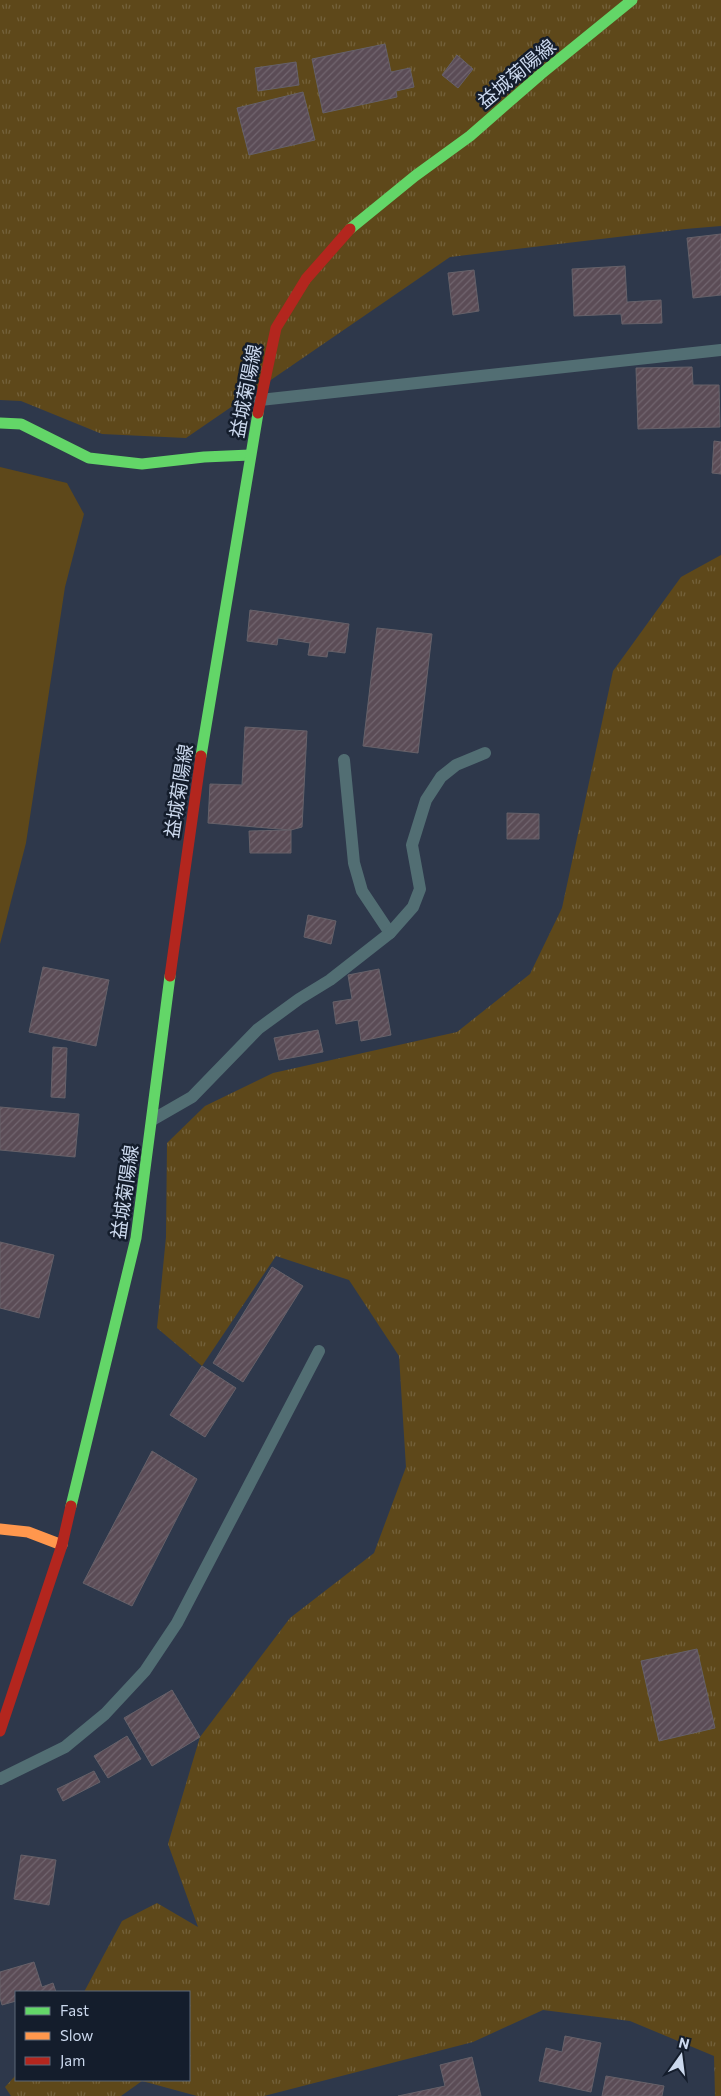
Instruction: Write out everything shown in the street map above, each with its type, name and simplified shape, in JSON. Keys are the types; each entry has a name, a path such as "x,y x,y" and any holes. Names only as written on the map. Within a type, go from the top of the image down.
{"main road":[{"name":"益城菊陽線","path":"0,1731 62,1545 136,1238 189,836 250,455 276,328 306,279 346,232 415,176 470,136 541,74 632,0"},
{"path":"0,423 20,424 89,458 142,464 204,457 250,455"},
{"path":"0,1529 28,1532 62,1545"}],"lane":[{"path":"260,400 721,350"},
{"path":"152,1120 192,1097 258,1029 299,998 330,980 390,933 413,907 420,889 412,845 426,800 441,777 456,765 485,753"},
{"path":"344,760 354,863 362,891 390,933"},
{"path":"0,1779 65,1747 105,1714 144,1671 177,1623 319,1351"}],"green space":[{"path":"0,0 721,0 721,226 450,257 186,438 102,434 21,401 0,400"},
{"path":"0,467 67,483 84,514 65,587 26,843 0,944"},
{"path":"721,555 721,2096 715,2096 714,2056 630,2021 543,2010 473,2042 264,2096 197,2096 142,2081 190,2081 190,1991 85,1991 122,1921 157,1903 198,1927 168,1844 200,1737 290,1618 374,1553 406,1467 399,1356 349,1280 276,1256 202,1366 157,1328 166,1237 167,1143 205,1106 273,1073 457,1032 530,974 562,908 613,671 681,577"},
{"path":"15,2076 15,2081 142,2081 121,2096 11,2096 5,2087"}],"building":[{"path":"385,44 391,72 410,68 414,87 396,91 397,97 323,113 312,59"},
{"path":"457,55 473,69 458,88 442,75"},
{"path":"296,62 299,85 258,91 255,68"},
{"path":"303,92 315,140 249,155 237,108"},
{"path":"721,234 721,295 693,298 687,238"},
{"path":"625,266 627,302 661,300 662,323 622,324 621,314 574,316 572,269"},
{"path":"474,270 479,311 453,315 448,273"},
{"path":"692,367 693,385 719,385 720,427 638,429 636,368"},
{"path":"714,441 721,442 721,474 712,473"},
{"path":"250,610 349,624 345,653 328,651 327,657 308,655 310,643 278,638 277,645 247,641"},
{"path":"377,628 432,634 418,753 363,746"},
{"path":"245,727 307,731 302,827 291,830 208,823 210,784 242,785"},
{"path":"507,813 539,814 539,839 507,839"},
{"path":"291,830 291,853 250,853 249,831"},
{"path":"308,915 336,921 331,944 304,937"},
{"path":"43,967 109,980 96,1046 29,1032"},
{"path":"379,969 391,1035 361,1041 358,1020 336,1024 333,1002 352,999 348,975"},
{"path":"318,1030 323,1052 279,1060 274,1038"},
{"path":"53,1047 67,1048 65,1098 51,1097"},
{"path":"0,1107 79,1114 75,1157 0,1150"},
{"path":"0,1242 54,1255 39,1318 0,1308"},
{"path":"272,1267 303,1286 243,1382 213,1363"},
{"path":"202,1366 236,1388 205,1437 170,1415"},
{"path":"152,1451 197,1479 132,1606 83,1583"},
{"path":"697,1649 715,1728 659,1741 641,1661"},
{"path":"172,1690 200,1737 152,1766 124,1718"},
{"path":"127,1736 141,1759 108,1778 94,1756"},
{"path":"94,1771 100,1782 63,1801 57,1789"},
{"path":"21,1855 56,1860 49,1905 14,1899"},
{"path":"34,1962 42,1987 53,1983 56,1991 15,1991 15,2001 2,2005 0,1998 0,1972"},
{"path":"565,2036 601,2043 591,2092 539,2081 546,2048 562,2052"},
{"path":"472,2057 481,2096 398,2096 445,2086 440,2065"},
{"path":"606,2076 664,2086 662,2096 602,2096"}],"traffic: fast":[{"path":"350,229 415,176 470,136 541,74 632,0"},
{"path":"201,756 258,413"},
{"path":"0,423 21,424 89,458 142,464 204,457 250,455"},
{"path":"71,1506 136,1238 170,976"}],"traffic: slow":[{"path":"0,1529 28,1532 62,1545"}],"traffic: jam":[{"path":"258,413 276,328 306,279 350,229"},
{"path":"170,976 201,756"},
{"path":"0,1731 62,1545 71,1506"}]}
